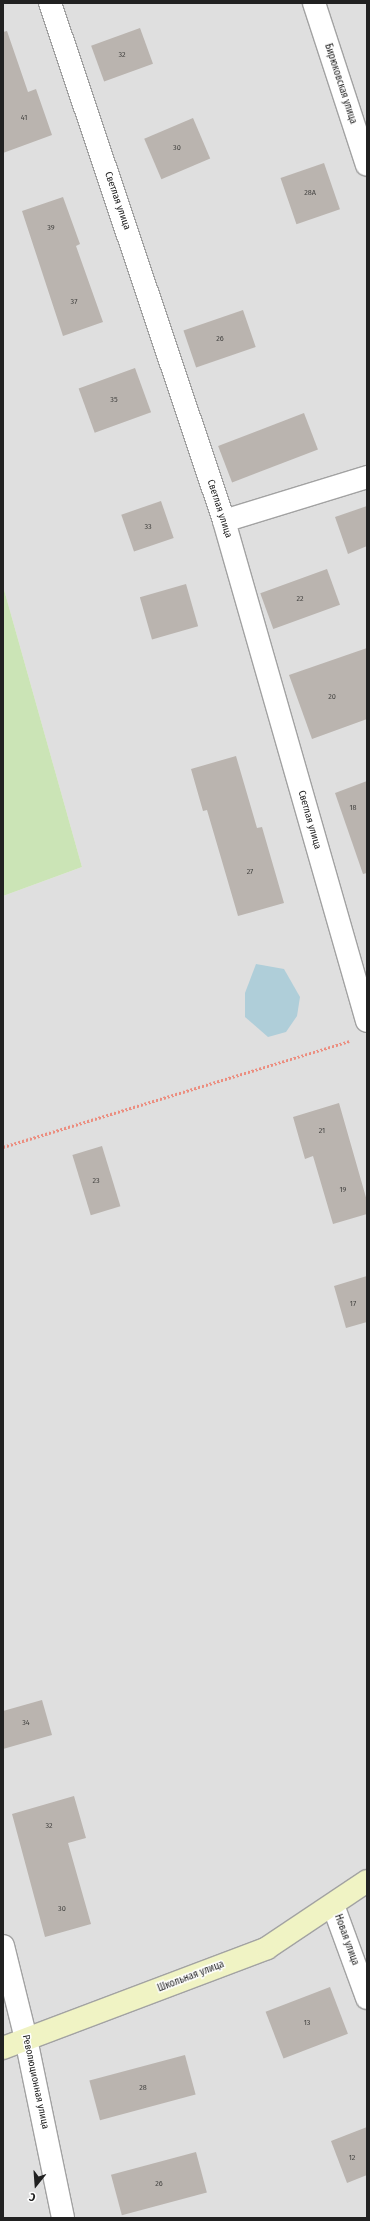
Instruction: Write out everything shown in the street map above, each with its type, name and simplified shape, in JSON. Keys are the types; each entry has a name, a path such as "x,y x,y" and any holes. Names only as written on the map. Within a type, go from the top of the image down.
{"street":[{"name":"Светлая улица","path":"50,3 224,521 367,1021"},
{"name":"Бирюковская улица","path":"314,3 367,165"},
{"path":"224,521 367,477"},
{"name":"Школьная улица","path":"3,2048 267,1948 333,1905 367,1880"},
{"name":"Новая улица","path":"333,1905 367,1998"},
{"name":"Революционная улица","path":"3,1946 26,2039 63,2218"}],"path":[{"path":"3,1147 352,1040"}],"shaded area":[{"path":"3,3 367,3 367,2218 3,2218 3,896 82,867 3,586"}],"green space":[{"path":"3,586 82,867 3,896"}],"water":[{"path":"256,964 284,969 300,997 297,1016 286,1032 268,1037 245,1017 245,993"}],"building":[{"path":"140,28 153,64 104,81 91,46"},
{"path":"7,31 28,92 36,89 52,135 3,153 3,32"},
{"path":"193,118 210,159 161,179 144,139"},
{"path":"324,163 340,209 296,224 281,178"},
{"path":"63,197 80,244 76,246 103,322 63,336 22,211"},
{"path":"243,310 256,347 196,367 183,331"},
{"path":"135,368 151,412 95,433 79,389"},
{"path":"304,413 318,449 232,482 218,446"},
{"path":"161,501 174,538 134,552 121,515"},
{"path":"367,506 367,546 348,554 335,517"},
{"path":"327,569 340,605 273,629 260,593"},
{"path":"186,584 198,626 152,640 140,597"},
{"path":"367,648 367,719 312,739 289,675"},
{"path":"236,756 257,828 262,827 284,903 238,916 207,810 203,811 191,769"},
{"path":"367,781 367,873 363,874 335,793"},
{"path":"339,1103 367,1201 367,1214 333,1224 313,1156 305,1159 293,1117"},
{"path":"102,1146 120,1206 91,1215 72,1155"},
{"path":"367,1276 367,1322 346,1328 334,1286"},
{"path":"42,1700 52,1735 3,1749 3,1711"},
{"path":"74,1796 86,1838 68,1843 91,1924 45,1937 12,1814"},
{"path":"330,1987 348,2034 284,2058 266,2012"},
{"path":"185,2055 196,2095 100,2120 89,2081"},
{"path":"367,2127 367,2175 347,2183 331,2141"},
{"path":"196,2152 207,2193 122,2215 111,2175"}]}
